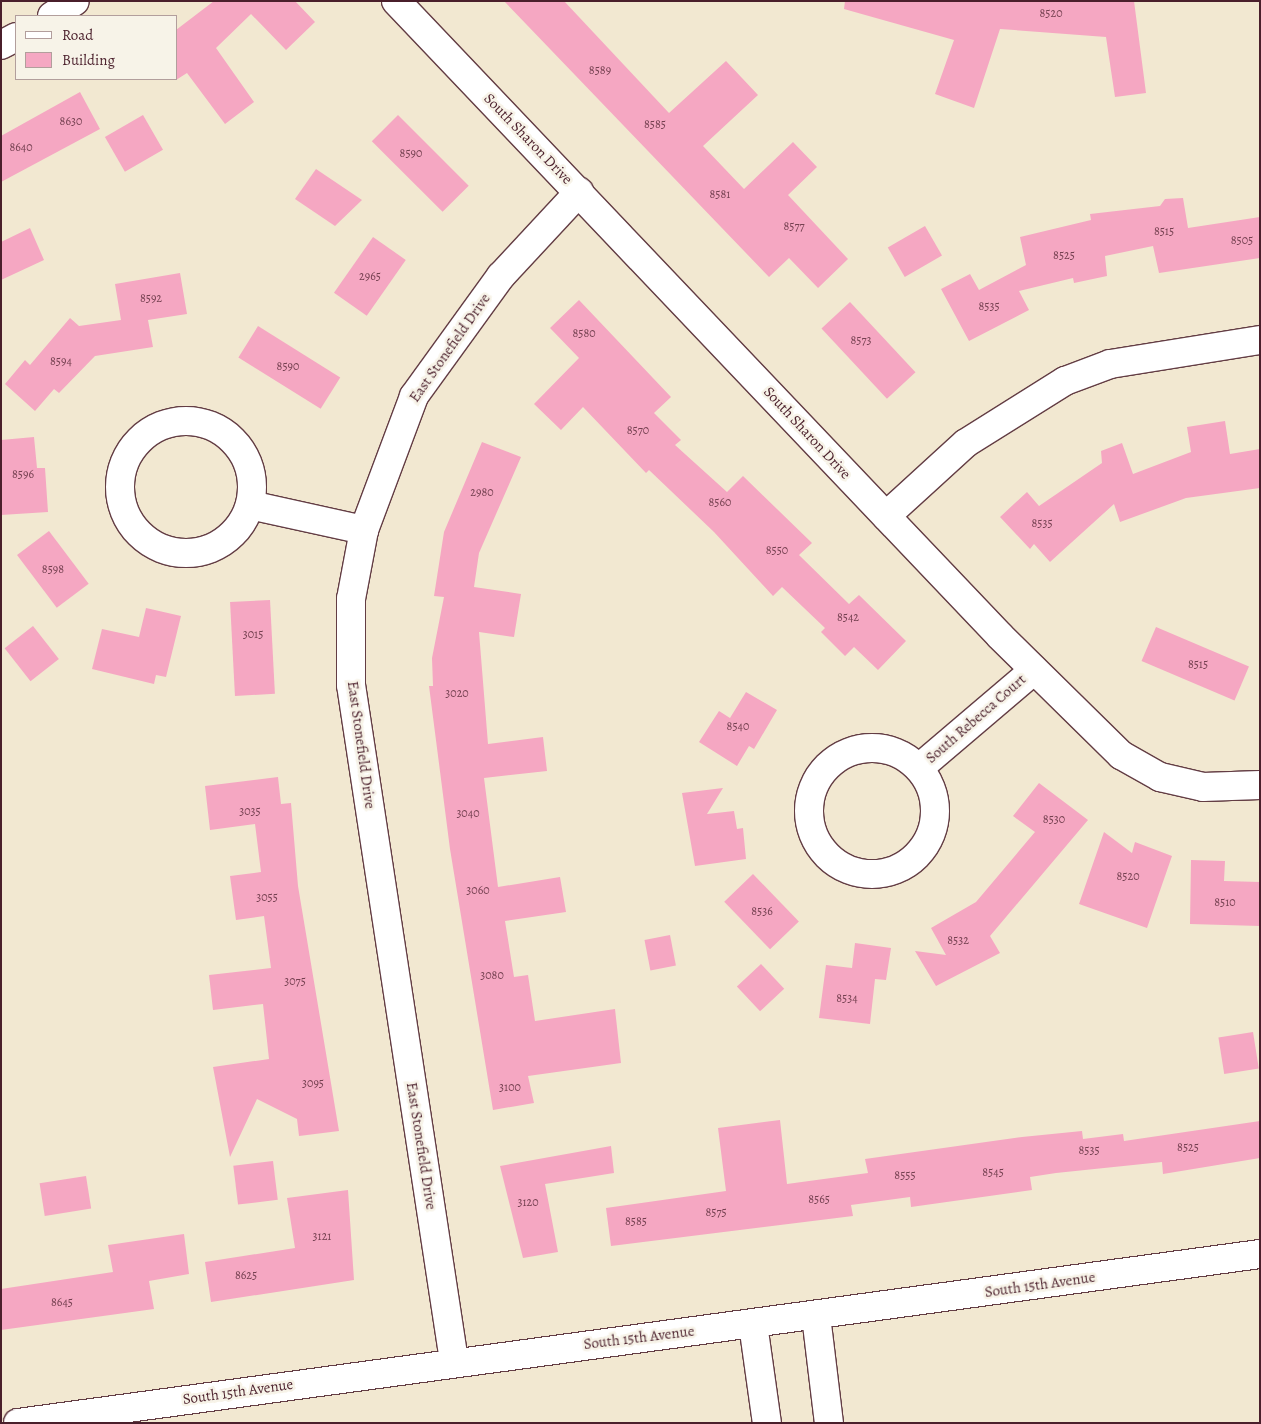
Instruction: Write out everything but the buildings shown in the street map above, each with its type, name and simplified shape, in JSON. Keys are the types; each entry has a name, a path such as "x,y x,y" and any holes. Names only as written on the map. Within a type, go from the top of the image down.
{"street":[{"path":"54,15 75,1"},
{"name":"South Sharon Drive","path":"396,1 1034,670 1121,755 1160,776 1203,787 1260,785"},
{"path":"1,45 15,38"},
{"name":"East Stonefield Drive","path":"454,1361 350,685 351,599 364,530 414,396 501,276 579,192"},
{"path":"886,516 966,443 1065,381 1110,364 1260,340"},
{"path":"180,420 201,422 238,444 253,484 250,505 225,541 205,551 182,553 161,548 142,536 128,519 121,498 121,475 128,454 159,426 180,420"},
{"path":"250,505 364,530"},
{"name":"South Rebecca Court","path":"919,768 1034,670"},
{"name":"South Rebecca Court","path":"860,748 882,748 902,754 919,768 935,805 928,838 912,859 875,874 836,863 821,850 811,830 808,809 812,788 829,765 860,748"},
{"name":"South 15th Avenue","path":"18,1423 454,1361 816,1316 1260,1254"},
{"path":"816,1316 829,1423"},
{"path":"753,1324 767,1423"}]}
